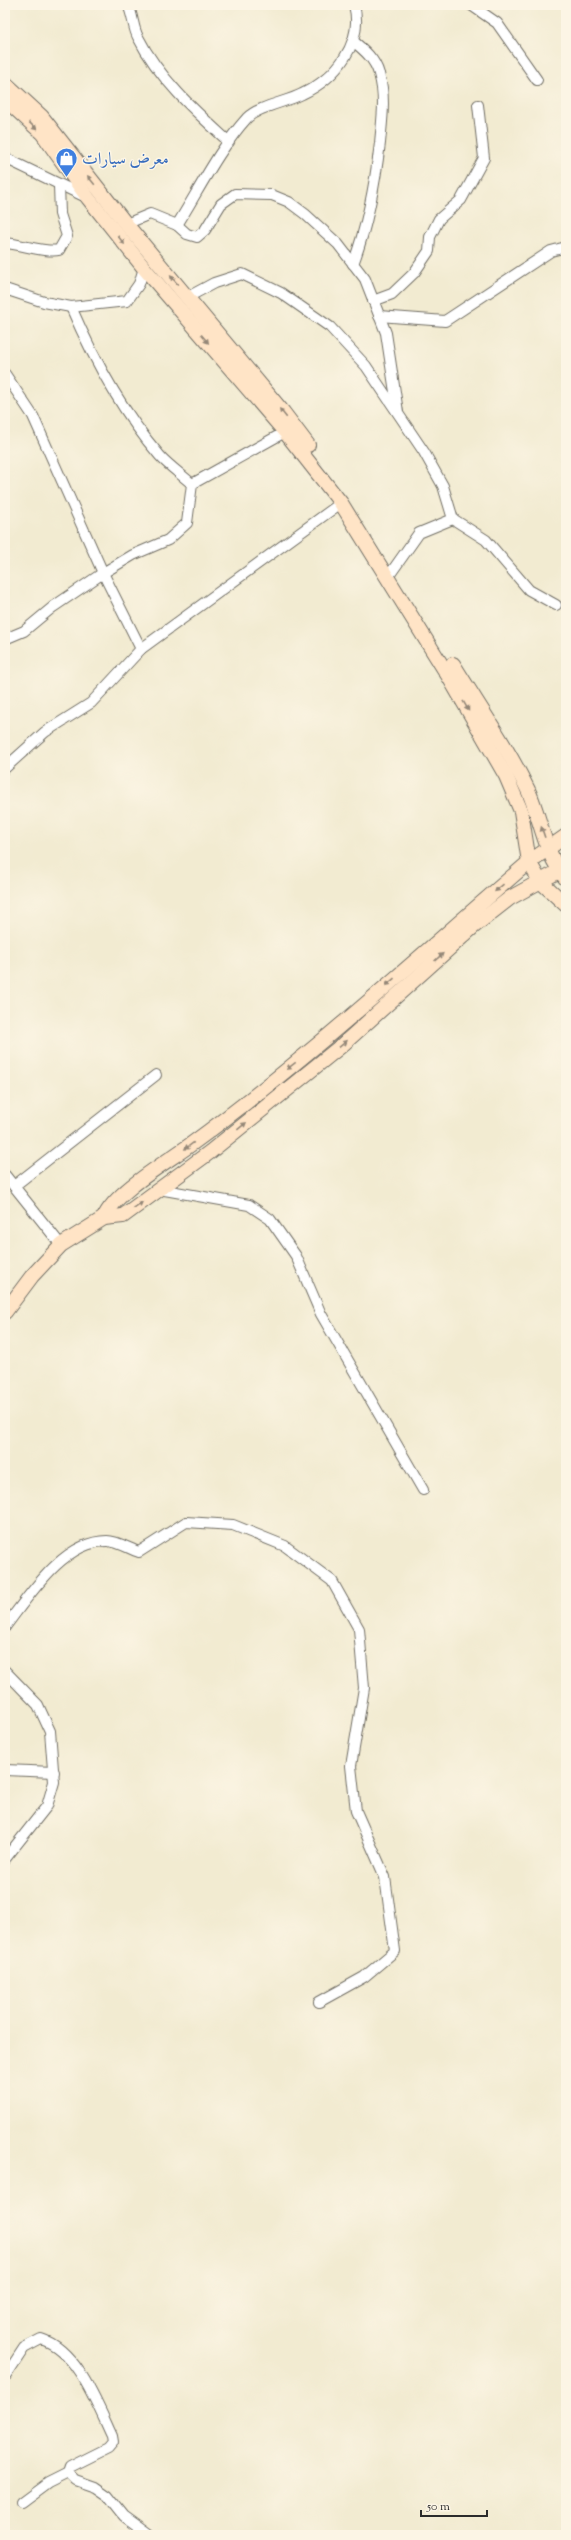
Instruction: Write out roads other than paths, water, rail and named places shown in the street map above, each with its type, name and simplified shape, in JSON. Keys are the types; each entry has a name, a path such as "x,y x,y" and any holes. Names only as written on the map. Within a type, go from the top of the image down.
{"street":[{"path":"177,225 229,142 248,117 303,94 329,76 347,55 357,31 354,5"},
{"path":"471,5 497,23 537,80"},
{"path":"131,8 137,37 163,74 196,114 229,142"},
{"path":"353,41 369,54 379,73 384,104 373,195 363,237 353,264"},
{"path":"5,83 42,117 126,224 288,418 350,501 506,776 521,810 529,862 540,881 566,905"},
{"path":"5,99 42,133 88,198 144,268 285,432 341,503 390,573 528,790 549,848 563,875 540,881 510,898 473,927 341,1046 210,1152 123,1216 104,1218 61,1246 32,1276 5,1312"},
{"path":"373,301 392,294 414,273 429,251 430,237 439,219 461,200 484,158 478,105"},
{"path":"5,158 88,198 126,224"},
{"path":"5,243 26,245 52,252 59,250 67,236 60,214 59,185"},
{"path":"126,224 150,214 177,225 187,234 197,237 205,230 221,204 235,194 272,195 289,202 305,214 338,244 365,279 386,333 398,415"},
{"path":"379,316 445,321 551,251 566,247"},
{"path":"5,289 44,302 71,307 126,301 139,284 144,268"},
{"path":"188,297 214,283 242,274 281,293 330,327 366,366 424,452 443,486 453,519 486,540 529,590 556,605"},
{"path":"71,307 90,350 124,408 161,457 192,484"},
{"path":"5,374 33,416 103,572 141,649"},
{"path":"192,484 285,432"},
{"path":"5,639 24,631 53,607 103,572 133,555 168,540 187,523 192,484"},
{"path":"5,768 45,732 91,703 141,649 341,503"},
{"path":"390,573 419,533 453,519"},
{"path":"104,1218 113,1201 202,1136 314,1047 529,862 566,836"},
{"path":"14,1186 156,1075"},
{"path":"5,1175 61,1246"},
{"path":"159,1189 248,1205 270,1219 296,1256 321,1314 423,1490"},
{"path":"5,1627 53,1568 74,1549 108,1541 139,1552 186,1522 233,1525 285,1546 332,1581 359,1629 364,1688 350,1766 356,1811 385,1877 395,1950 364,1977 319,2002"},
{"path":"5,1671 38,1705 50,1731 54,1772 54,1782 47,1806 5,1859"},
{"path":"5,1770 54,1772"},
{"path":"5,2376 24,2348 41,2338 53,2343 67,2356 92,2394 112,2436 113,2442 108,2448 70,2467 68,2473 48,2483 21,2503"},
{"path":"68,2473 75,2480 95,2488 108,2496 124,2516 150,2535"}],"place":[{"name":"معرض سيارات","path":"67,178"}]}
